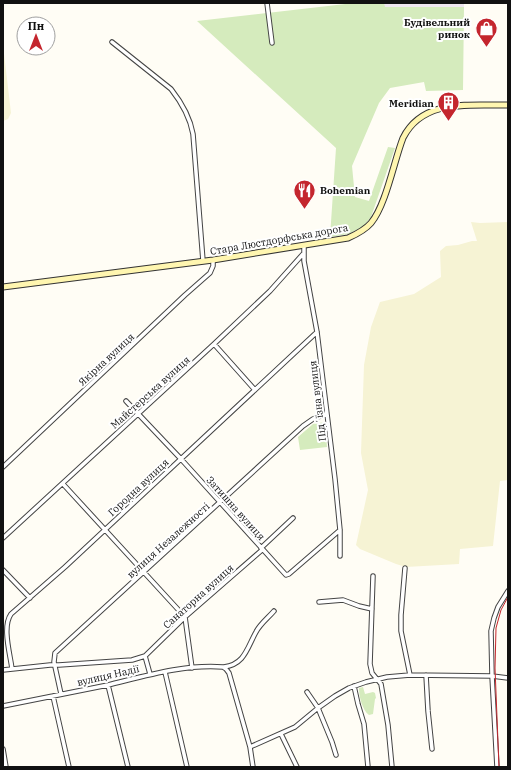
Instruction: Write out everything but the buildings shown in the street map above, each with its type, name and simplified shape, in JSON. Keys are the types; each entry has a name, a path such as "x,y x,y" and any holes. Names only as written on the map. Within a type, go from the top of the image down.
{"main road":[{"name":"Стара Люстдорфська дорога","path":"3,287 213,260 348,238 360,233 372,222 379,210 403,138 411,125 423,115 448,107 508,105"}],"street":[{"path":"267,3 272,43"},
{"path":"112,42 171,89 188,116 193,134 203,261"},
{"name":"Підʼїзна вулиця","path":"304,246 303,254 317,332 340,530 340,556"},
{"name":"Майстерська вулиця","path":"3,538 270,291 303,254"},
{"name":"Якірна вулиця","path":"3,467 210,273 213,266 213,260"},
{"name":"Городна вулиця","path":"12,669 6,624 11,614 181,459 317,332"},
{"path":"214,344 255,390"},
{"name":"Затишна вулиця","path":"126,401 181,459 261,549 287,575 340,530"},
{"name":"вулиця Незалежності","path":"54,665 54,657 57,651 304,426 314,419 326,414"},
{"path":"63,484 105,528 185,617 192,668"},
{"name":"Санаторна вулиця","path":"145,656 185,617 261,549 293,518"},
{"path":"405,568 401,631 410,675"},
{"path":"3,570 30,598"},
{"path":"373,576 370,664 372,673 381,684 388,725 392,767"},
{"path":"497,767 491,631 498,607 508,591"},
{"path":"319,602 343,600 360,606 372,608"},
{"path":"220,667 232,665 243,657 260,626 274,611"},
{"path":"145,656 150,674"},
{"name":"вулиця Надії","path":"3,670 132,660 145,656"},
{"path":"54,665 61,694"},
{"path":"220,667 226,669 229,673 250,747 254,767"},
{"name":"вулиця Надії","path":"3,706 150,674 192,668 220,667"},
{"path":"165,672 187,767"},
{"path":"250,747 281,734 302,722 335,696 354,686 378,679 410,675 492,676 508,678"},
{"path":"426,675 432,750"},
{"path":"108,684 128,767"},
{"path":"354,686 364,724 368,767"},
{"path":"307,692 318,708 336,755"},
{"path":"53,696 69,767"},
{"path":"281,734 297,767"},
{"path":"3,749 6,767"}],"shaded area":[{"path":"384,3 464,3 464,7 384,7"},
{"path":"3,45 11,113 8,119 3,121"},
{"path":"471,222 508,222 508,480 500,481 493,546 460,549 459,564 406,567 360,549 356,545 368,490 361,453 364,365 371,327 380,302 414,294 441,277 440,251 446,246 477,241"}],"green space":[{"path":"354,3 384,3 385,7 464,7 463,90 426,91 424,82 390,88 379,103 352,166 355,197 369,201 388,147 395,148 371,217 363,227 348,234 330,237 336,148 197,21"},
{"path":"325,422 327,447 300,450 298,437 313,424"},
{"path":"363,687 365,694 375,693 376,698 373,714 369,715 367,713 360,699 359,688"}],"tram line":[{"path":"499,767 495,668 496,628 501,610 508,597"}],"place":[{"name":"Будівельний ринок","path":"486,48"},
{"name":"Meridian","path":"449,122"},
{"name":"Bohemian","path":"305,210"}]}
